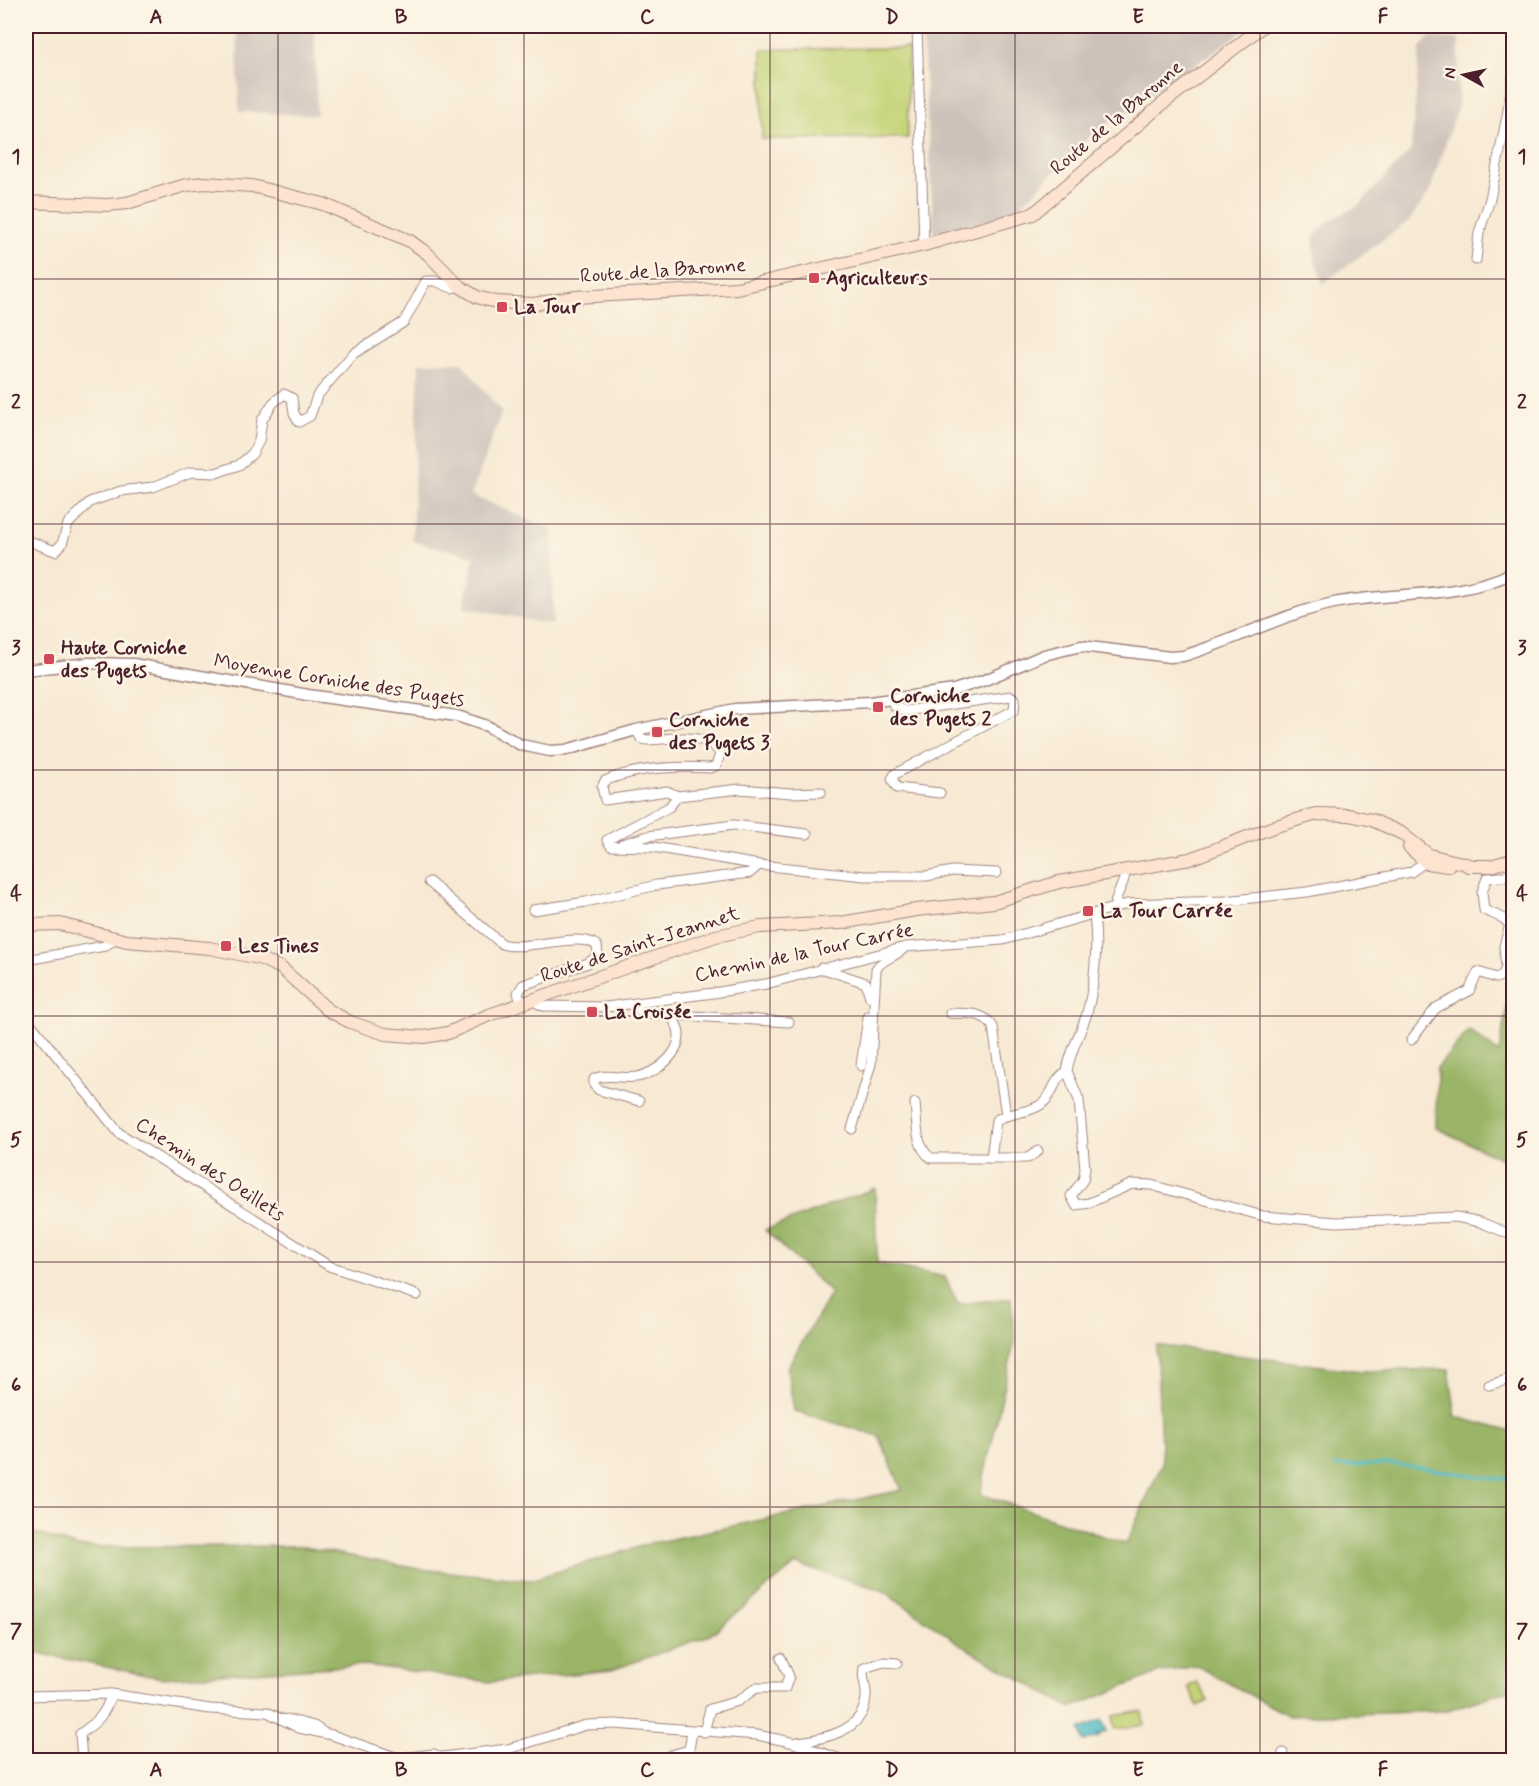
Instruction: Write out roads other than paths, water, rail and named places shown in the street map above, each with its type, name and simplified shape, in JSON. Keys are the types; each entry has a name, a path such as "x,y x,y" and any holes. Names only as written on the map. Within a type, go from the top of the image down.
{"main road":[{"name":"Route de la Baronne","path":"26,202 108,205 127,203 195,184 252,186 314,201 410,242 428,254 459,286 477,297 518,304 585,296 719,290 774,281 924,245 1032,214 1161,105 1263,26"},
{"path":"1413,26 1419,28 1426,26"},
{"path":"1445,26 1462,26"},
{"name":"Route de Saint-Jeannet","path":"26,925 60,924 116,938 225,951 259,958 281,968 338,1017 361,1027 394,1036 424,1038 448,1033 479,1018 737,931 841,923 916,910 981,904 1059,882 1190,859 1276,826 1317,814 1362,818 1392,829 1422,856"},
{"path":"1422,856 1438,866 1497,865 1514,859"}],"street":[{"path":"917,26 924,245"},
{"path":"1476,260 1479,232 1490,199 1514,70"},
{"path":"26,540 55,551 63,544 68,524 90,502 121,491 153,487 191,472 216,473 239,465 252,454 259,441 262,420 273,403 284,394 292,398 294,414 299,422 310,416 316,396 353,354 404,322 426,282 435,281 452,288 459,286"},
{"name":"Moyenne Corniche des Pugets","path":"26,670 88,663 133,664 297,693 456,716 487,726 536,750 566,750 636,730 735,709 892,699 966,687 1044,655 1081,646 1170,657 1184,656 1335,603 1409,596 1456,588 1493,581 1514,572"},
{"path":"892,699 894,706 905,711 1011,696 1015,699 1014,710 895,774 892,779 897,788 940,793"},
{"path":"636,730 641,738 646,740 688,739 710,743 720,754 719,762 710,768 674,767 625,774 605,781 602,787 605,800 667,791 678,796 740,789 792,793 821,792"},
{"path":"678,796 669,807 607,840 611,846 652,847 759,865 886,876 926,876 953,871 997,873"},
{"path":"618,846 648,836 734,825 807,834"},
{"name":"Chemin de la Tour Carrée","path":"526,1002 543,1006 606,1007 742,989 905,947 1003,940 1115,908 1141,903 1225,901 1307,892 1411,872 1422,856"},
{"path":"533,910 586,902 657,885 750,873 759,865"},
{"path":"1115,908 1116,896 1124,883 1125,871"},
{"path":"1411,1040 1436,1008 1469,991 1478,972 1496,978 1503,975 1506,967 1504,946 1510,925 1503,918 1484,910 1482,892 1487,878 1514,876"},
{"path":"429,882 502,944 516,947 582,940 597,946 598,955 588,963 523,985 518,993 526,1002"},
{"path":"991,1158 996,1120 1035,1107 1045,1101 1055,1080 1067,1071 1087,1014 1092,990 1095,915"},
{"path":"26,960 105,946 116,938"},
{"path":"852,1130 871,1064 876,969 880,962 896,955 905,947"},
{"path":"821,968 866,983 869,987 870,1008 861,1066"},
{"path":"631,1005 644,1013 670,1016 789,1022"},
{"path":"950,1013 981,1016 988,1019 993,1027 1006,1115"},
{"path":"639,1101 599,1090 594,1085 594,1079 600,1076 630,1079 644,1076 670,1060 675,1053 678,1036 677,1022 670,1016"},
{"name":"Chemin des Oeillets","path":"26,1018 119,1133 329,1266 417,1295"},
{"path":"1067,1071 1079,1100 1083,1138 1083,1180 1071,1196 1076,1205 1132,1184 1151,1185 1263,1216 1337,1222 1456,1218 1480,1222 1514,1236"},
{"path":"915,1103 920,1145 924,1154 931,1158 1028,1158 1038,1151"},
{"path":"1490,1385 1514,1378"},
{"path":"704,1732 710,1709 738,1701 756,1688 786,1688 789,1676 781,1658"},
{"path":"791,1743 826,1737 848,1728 862,1712 866,1696 864,1668 884,1662 897,1663"},
{"path":"26,1696 111,1694 210,1708 267,1712 299,1728 326,1734 401,1759 434,1754 441,1759 508,1749 586,1725 648,1725 692,1731 742,1733 791,1743 843,1761"},
{"path":"82,1760 80,1734 100,1720 108,1709 111,1694"},
{"path":"672,1761 671,1755 689,1750 692,1731"},
{"path":"826,1737 824,1748 828,1755"}],"water":[{"path":"1102,1720 1107,1731 1098,1735 1099,1737 1084,1741 1080,1730"}],"waterway":[{"path":"1334,1466 1393,1464 1498,1479 1514,1478"}],"place":[{"name":"Agriculteurs","path":"814,278"},
{"name":"La Tour","path":"502,307"},
{"name":"Haute Corniche des Pugets","path":"49,659"},
{"name":"Corniche des Pugets 2","path":"878,707"},
{"name":"Corniche des Pugets 3","path":"657,732"},
{"name":"La Tour Carrée","path":"1088,911"},
{"name":"Les Tines","path":"226,946"},
{"name":"La Croisée","path":"592,1012"}]}
